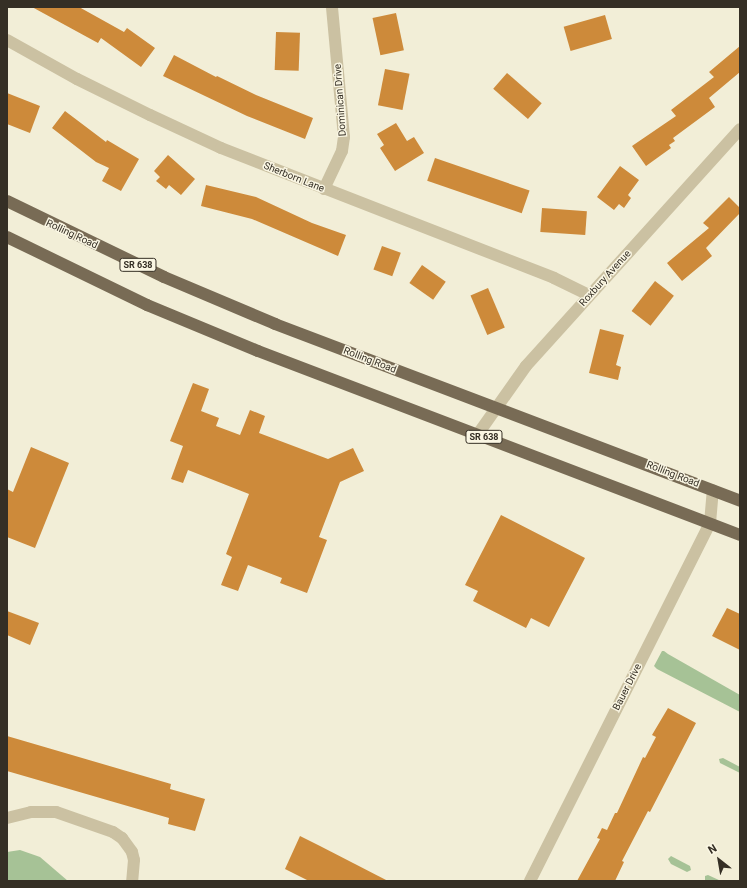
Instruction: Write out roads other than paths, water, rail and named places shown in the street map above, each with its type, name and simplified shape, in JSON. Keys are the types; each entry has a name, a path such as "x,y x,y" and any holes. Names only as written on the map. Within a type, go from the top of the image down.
{"main road":[{"name":"Rolling Road","path":"7,201 171,280 276,324 740,501"},
{"name":"SR 638","path":"7,237 147,305 258,351 740,535"}],"street":[{"name":"Dominican Drive","path":"324,189 342,151 344,137 332,7"},
{"name":"Sherborn Lane","path":"7,40 77,79 221,148 554,278 589,295"},
{"name":"Roxbury Avenue","path":"478,434 526,366 740,129"},
{"name":"Bauer Drive","path":"530,881 710,523 713,490"},
{"path":"7,818 31,812 56,812 113,832 122,838 132,852 134,860 132,881"}]}
